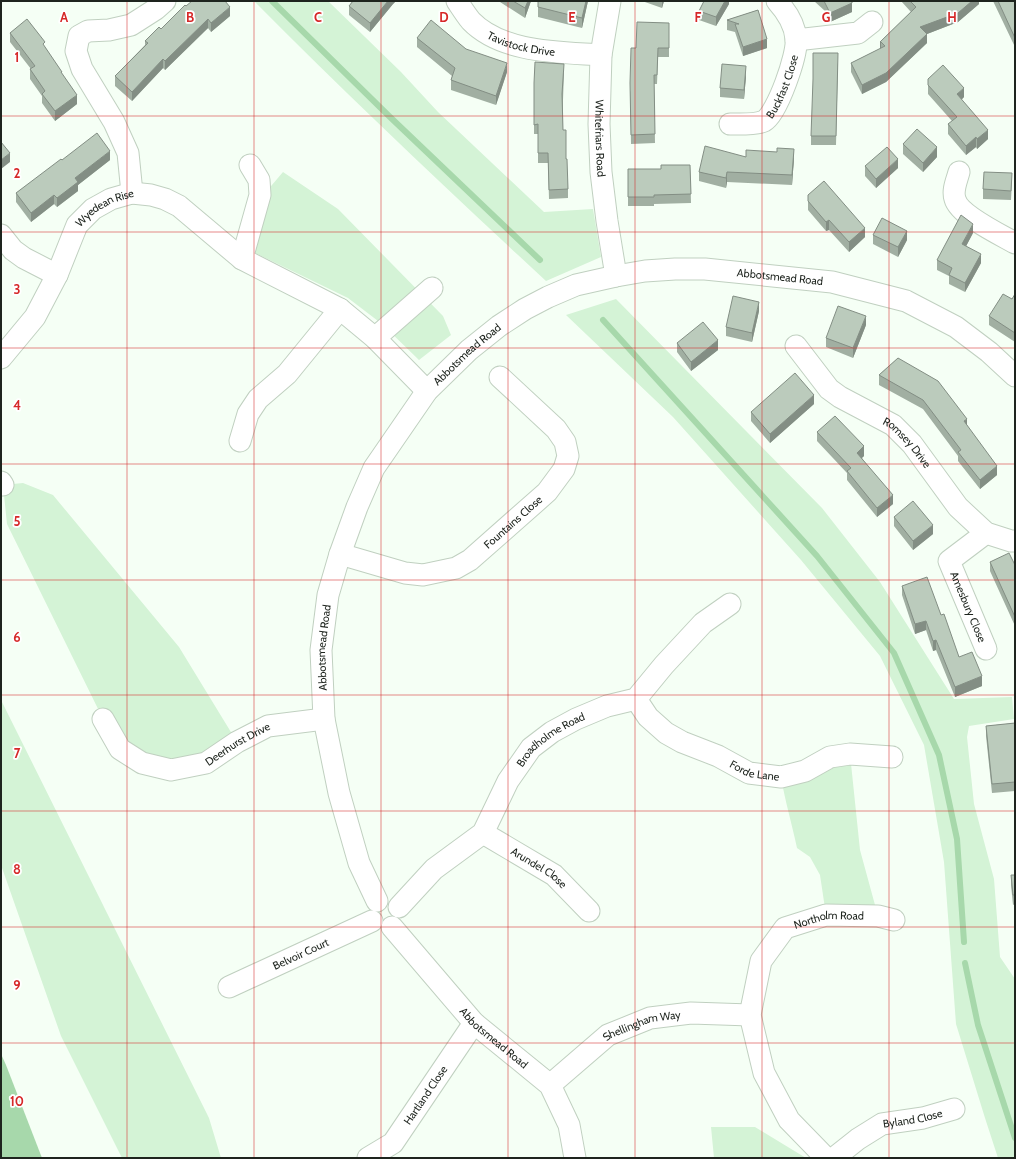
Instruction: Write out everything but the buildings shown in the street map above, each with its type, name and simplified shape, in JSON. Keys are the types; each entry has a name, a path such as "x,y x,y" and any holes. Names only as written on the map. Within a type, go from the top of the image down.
{"street":[{"path":"132,193 128,153 114,122 82,70 76,51 80,36 88,31 109,30 131,25 156,9 165,1"},
{"name":"Tavistock Drive","path":"457,1 471,21 488,34 509,43 540,50 601,56"},
{"name":"Whitefriars Road","path":"610,1 601,56 599,124 601,172 616,276"},
{"name":"Buckfast Close","path":"730,124 751,124 764,121 775,108 793,62 796,40 792,23 783,7 777,1"},
{"name":"Buckfast Close","path":"796,40 858,33 872,22"},
{"path":"242,259 260,196 259,180 250,165"},
{"path":"957,180 955,200 961,210 1015,243"},
{"name":"Wyedean Rise","path":"1,358 35,317 57,275 77,225 92,209 111,199 132,193 151,195 165,199 179,206 242,259 340,309 375,338 427,390"},
{"path":"1,234 13,250 24,258 57,275"},
{"name":"Abbotsmead Road","path":"377,901 360,863 339,794 324,719 321,650 328,595 340,554 357,507 374,468 427,390 469,350 499,326 525,310 548,297 576,285 645,271 705,269 825,282 906,301 956,328 989,352 1015,376"},
{"path":"375,338 432,288"},
{"path":"240,441 248,414 258,399 287,374 340,309"},
{"name":"Romsey Drive","path":"796,346 829,389 840,397 898,430 912,444 958,507 986,533 1015,541"},
{"name":"Fountains Close","path":"340,554 405,574 424,575 456,568 470,560 547,492 564,469 568,456 565,442 556,429 500,377"},
{"name":"Amesbury Close","path":"986,533 949,561 986,649"},
{"path":"636,699 664,664 703,623 730,604"},
{"name":"Forde Lane","path":"636,699 648,717 666,733 682,742 718,756 749,773 781,777 804,771 830,757 850,754 892,757"},
{"name":"Broadholme Road","path":"399,907 434,869 483,833 508,781 532,748 552,732 576,719 607,706 636,699"},
{"name":"Deerhurst Drive","path":"103,719 120,749 142,763 171,770 206,763 237,742 268,726 324,719"},
{"name":"Arundel Close","path":"483,833 554,875 589,910"},
{"path":"388,899 394,901 399,907 400,918 392,927 387,929 380,928 372,921 370,909 377,901 388,899"},
{"name":"Northolm Road","path":"826,1158 789,1120 764,1073 750,1015 761,961 785,928 826,916 878,916 894,920"},
{"name":"Belvoir Court","path":"229,986 372,921"},
{"name":"Abbotsmead Road","path":"392,927 474,1022 550,1085 569,1126 575,1158"},
{"name":"Shellingham Way","path":"550,1085 608,1036 650,1018 691,1013 750,1015"},
{"name":"Hartland Close","path":"368,1158 393,1143 474,1022"},
{"name":"Byland Close","path":"834,1158 858,1139 882,1124 923,1118 954,1109"}],"shaded area":[{"path":"254,1 328,1 401,72 438,112 544,212 593,209 601,257 546,281 398,142"},
{"path":"283,172 338,209 443,316 451,335 419,360 382,324 348,298 251,251 266,192"},
{"path":"616,299 822,508 880,582 954,699 1012,697 1014,719 969,726 967,737 974,804 994,879 1000,957 1015,979 1015,1158 998,1158 956,1024 944,862 924,745 880,656 801,560 673,417 566,315"},
{"path":"23,483 53,495 179,647 237,742 206,763 142,763 103,719 7,524 3,485"},
{"path":"1,700 209,1118 221,1158 122,1158 61,1036 1,865"},
{"path":"850,754 860,850 878,916 826,915 820,875 810,857 797,848 784,795 781,777"},
{"path":"1,1054 6,1065 42,1158 1,1158"},
{"path":"711,1127 755,1127 806,1158 714,1158"}],"waterway":[{"path":"272,1 390,117 540,260"},
{"path":"603,320 817,556 894,653 939,755 957,839 964,942"},
{"path":"965,963 978,1025 1015,1138"}]}
